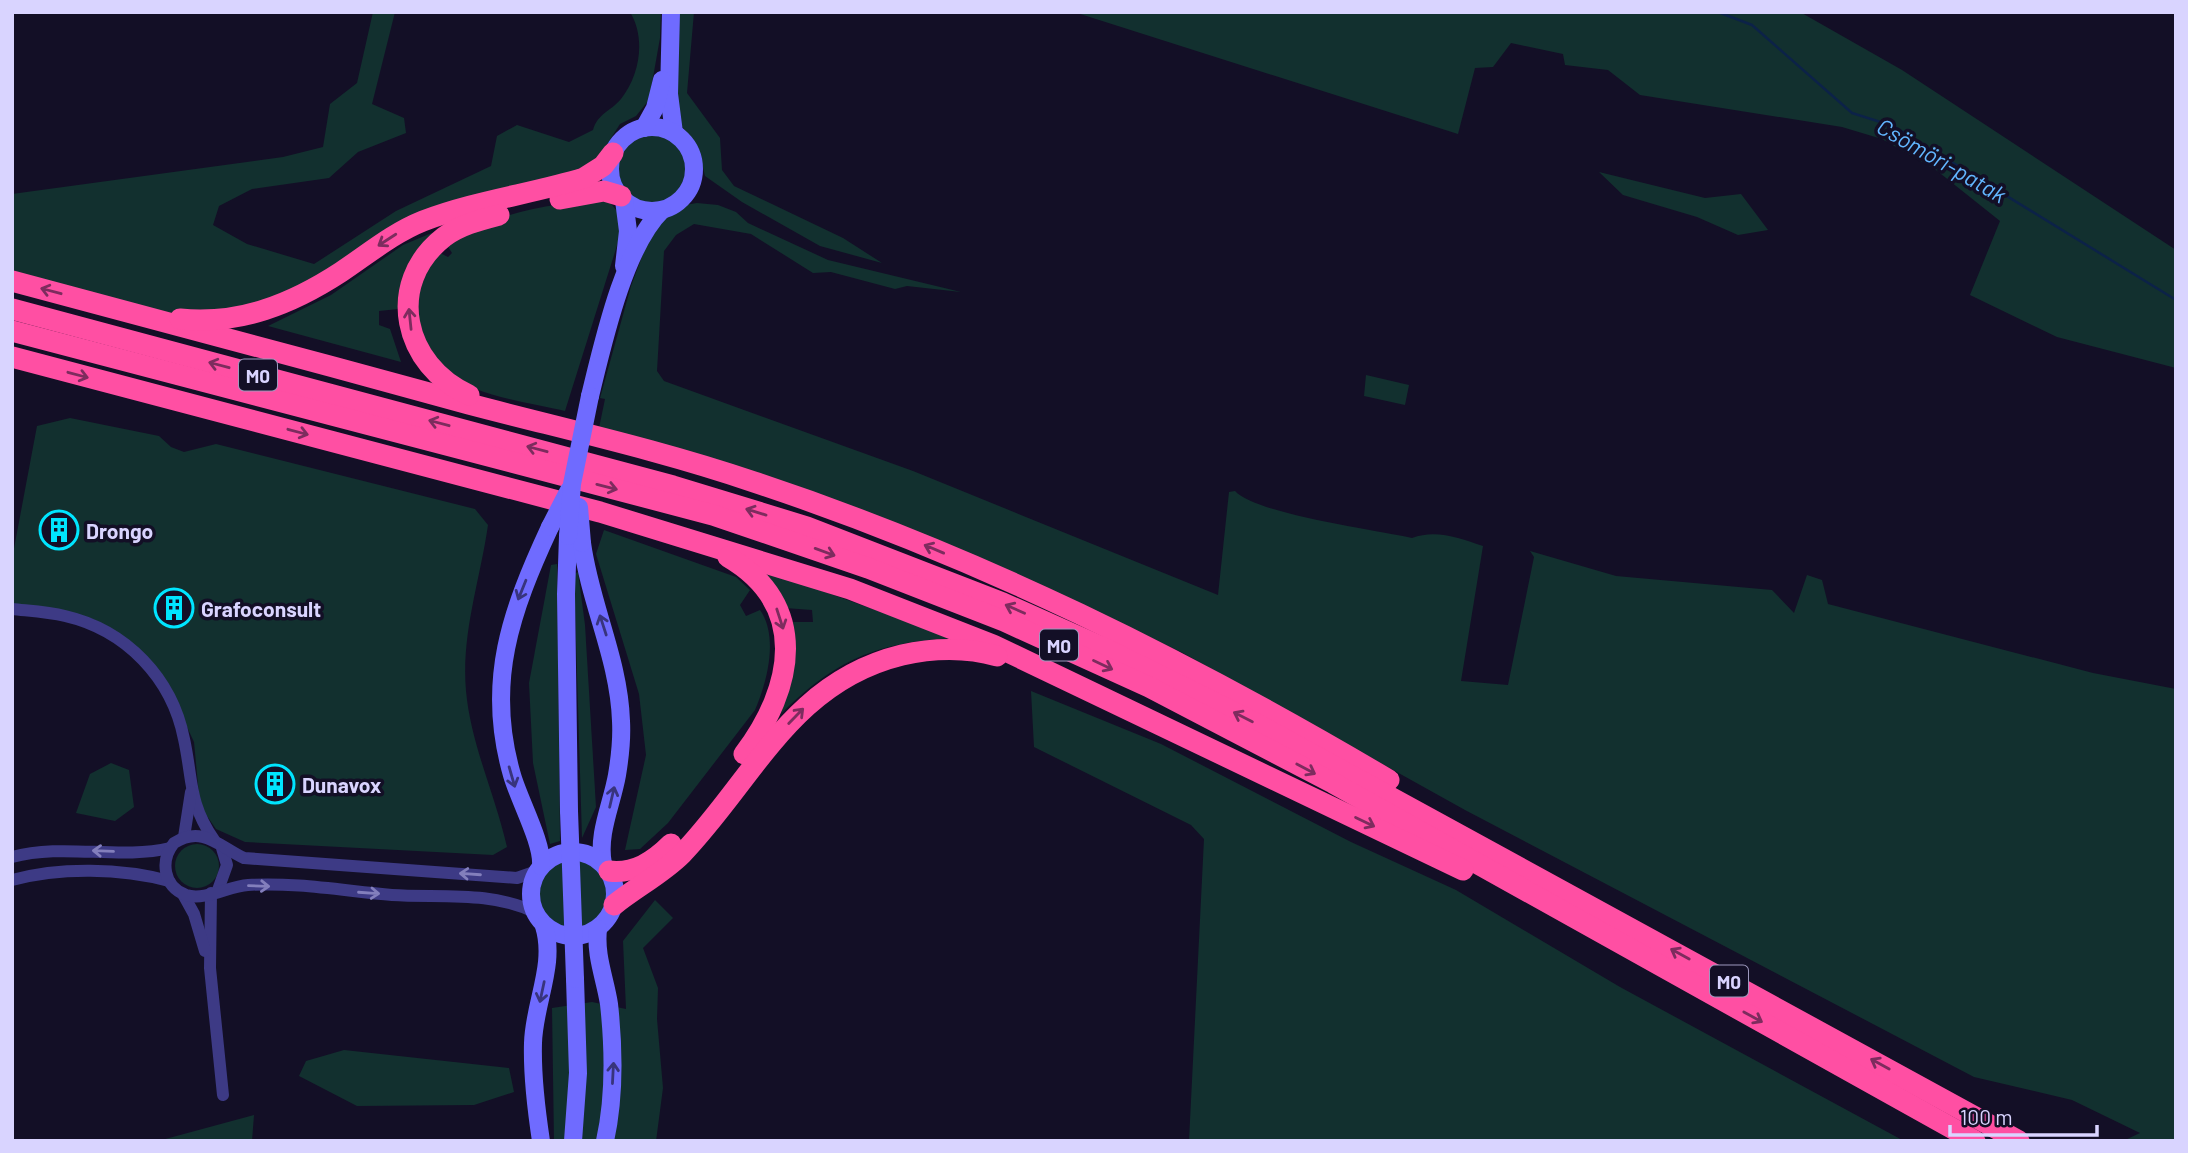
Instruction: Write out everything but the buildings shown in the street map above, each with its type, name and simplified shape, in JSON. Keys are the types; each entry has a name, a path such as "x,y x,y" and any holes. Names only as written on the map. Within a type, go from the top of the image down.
{"highway":[{"path":"137,314 195,321 239,318 260,313 308,292 396,234 422,222 584,178 603,166 613,153"},
{"path":"503,410 455,389 430,368 420,354 412,336 408,314 413,281 420,265 445,236 474,221 588,193 604,191 622,198"},
{"path":"12,281 610,438 757,483 892,531 1042,595 1177,660 1301,727 1487,839 1518,867"},
{"name":"M0","path":"12,309 673,486 830,536 1003,603 1154,671 1273,733 2019,1141"},
{"name":"M0","path":"12,331 713,515 868,568 1004,621 1149,687 1333,783 1975,1141"},
{"path":"12,357 499,485 699,541 850,589 961,632 1040,667 1510,893 1565,911"},
{"path":"606,867 623,873 635,870 657,858 673,842 760,732 778,700 784,679 786,659 783,625 770,595 748,569 699,541"},
{"path":"614,905 681,854 800,711 842,678 883,660 935,650 989,654 1040,667"}],"main road":[{"path":"671,12 669,112 674,133"},
{"path":"644,128 654,108 669,46"},
{"path":"573,1141 578,1073 569,811 566,607 575,539 572,484 590,396 622,284 651,220 662,209 680,200 693,178 691,153 674,133 660,127 644,128 631,133 613,153 611,178 622,198 628,232 622,284"},
{"path":"622,198 648,211 662,209"},
{"path":"541,1141 534,1098 533,1042 549,951 530,891 539,869 540,852 523,813 508,762 501,695 509,628 519,594 572,484"},
{"path":"539,919 558,934 574,937 598,929 608,919 614,905 615,887 606,867 601,839 617,775 621,722 613,659 575,539"},
{"path":"539,869 560,853 572,852 594,857 606,867"},
{"path":"598,929 597,953 608,1002 613,1060 611,1114 605,1141"}],"street":[{"path":"12,609 66,616 103,629 137,652 159,677 174,708 184,738 191,792 202,823 218,844 228,865 214,892 211,968 223,1095"},
{"path":"184,837 191,792"},
{"path":"12,857 30,852 148,853 170,848 184,837 196,834 244,858 517,878 539,869"},
{"path":"169,881 165,861 170,848"},
{"path":"12,880 33,874 96,873 147,875 169,881 183,894 194,914 211,968"},
{"path":"183,894 198,897 248,885 440,898 489,898 514,902 539,919"}],"green space":[{"path":"373,12 395,12 372,104 404,118 406,133 358,152 329,178 252,189 219,206 213,225 247,244 314,264 396,211 491,166 497,136 517,125 569,142 593,130 601,116 621,99 633,79 639,45 635,22 630,12 661,12 660,38 649,100 636,116 620,124 597,160 580,171 540,181 243,309 217,315 171,313 115,302 12,273 12,194 283,157 323,147 330,104 357,83"},
{"path":"676,12 694,12 687,93 720,138 722,170 734,186 843,238 882,263 820,246 742,202 705,176 698,147 679,123 672,91"},
{"path":"1074,12 1800,12 1902,70 2176,250 2176,368 2057,337 1970,295 2000,221 1936,170 1882,139 1842,127 1640,95 1608,70 1565,65 1563,54 1511,43 1493,67 1475,68 1458,134"},
{"path":"653,135 678,145 688,170 678,195 653,205 628,195 618,170 628,145"},
{"path":"1599,172 1705,198 1741,194 1768,230 1738,235 1697,217 1623,195"},
{"path":"608,200 621,216 620,236 565,411 487,393 458,381 447,373 422,334 417,310 421,287 438,252 448,257 452,253 447,245 464,234 503,217 567,203"},
{"path":"685,205 718,205 736,212 748,223 828,260 961,292 907,286 895,289 831,272 813,273 751,234 694,224 676,235 664,251 657,371 664,381 913,471 1218,595 1229,492 1235,491 1266,507 1318,520 1412,538 1430,534 1448,536 1483,546 1461,681 1508,685 1534,557 1530,551 1616,576 1772,590 1794,613 1807,575 1822,580 1828,604 2093,673 2176,689 2176,1141 2123,1141 2140,1133 2072,1100 1974,1077 1465,810 1183,653 1057,593 599,428 605,399 600,398 631,286 649,238 667,216"},
{"path":"434,232 414,257 398,309 379,311 379,325 390,329 401,362 268,326 331,295 403,245"},
{"path":"1366,375 1409,385 1405,405 1364,396"},
{"path":"70,418 159,436 171,447 184,452 216,444 475,509 488,525 466,649 466,691 473,731 507,847 493,855 245,842 216,829 200,806 194,742 164,678 126,638 93,619 12,604 12,559 37,426"},
{"path":"604,530 736,577 750,590 740,605 746,616 760,610 769,633 767,673 755,710 668,823 640,849 625,850 646,755 639,694 596,554"},
{"path":"557,564 560,841 550,844 533,763 529,683 551,565"},
{"path":"758,568 954,638 902,644 859,657 820,680 781,714 791,673 788,622 813,622 812,610 785,608"},
{"path":"578,572 585,625 596,807 582,838 574,574"},
{"path":"1031,691 1161,744 1351,842 1456,890 1620,987 1904,1141 1189,1141 1204,839 1191,825 1034,747"},
{"path":"111,763 129,770 134,807 115,821 76,813 90,774"},
{"path":"197,844 212,851 219,866 212,881 197,888 182,881 175,866 182,851"},
{"path":"573,860 598,870 608,895 598,920 573,930 548,920 538,895 548,870"},
{"path":"655,900 673,918 643,948 658,988 657,1019 663,1088 656,1141 554,1141 552,1008 592,1002 626,1009 623,941"},
{"path":"344,1050 509,1068 514,1092 474,1105 357,1106 299,1076 306,1061"},
{"path":"254,1115 252,1141 158,1141"}],"waterway":[{"name":"Csömöri-patak","path":"1718,12 1752,25 1852,113 1893,126 2176,300"}],"place":[{"name":"Drongo","path":"59,530"},
{"name":"Grafoconsult","path":"174,608"},
{"name":"Dunavox","path":"275,784"}]}
